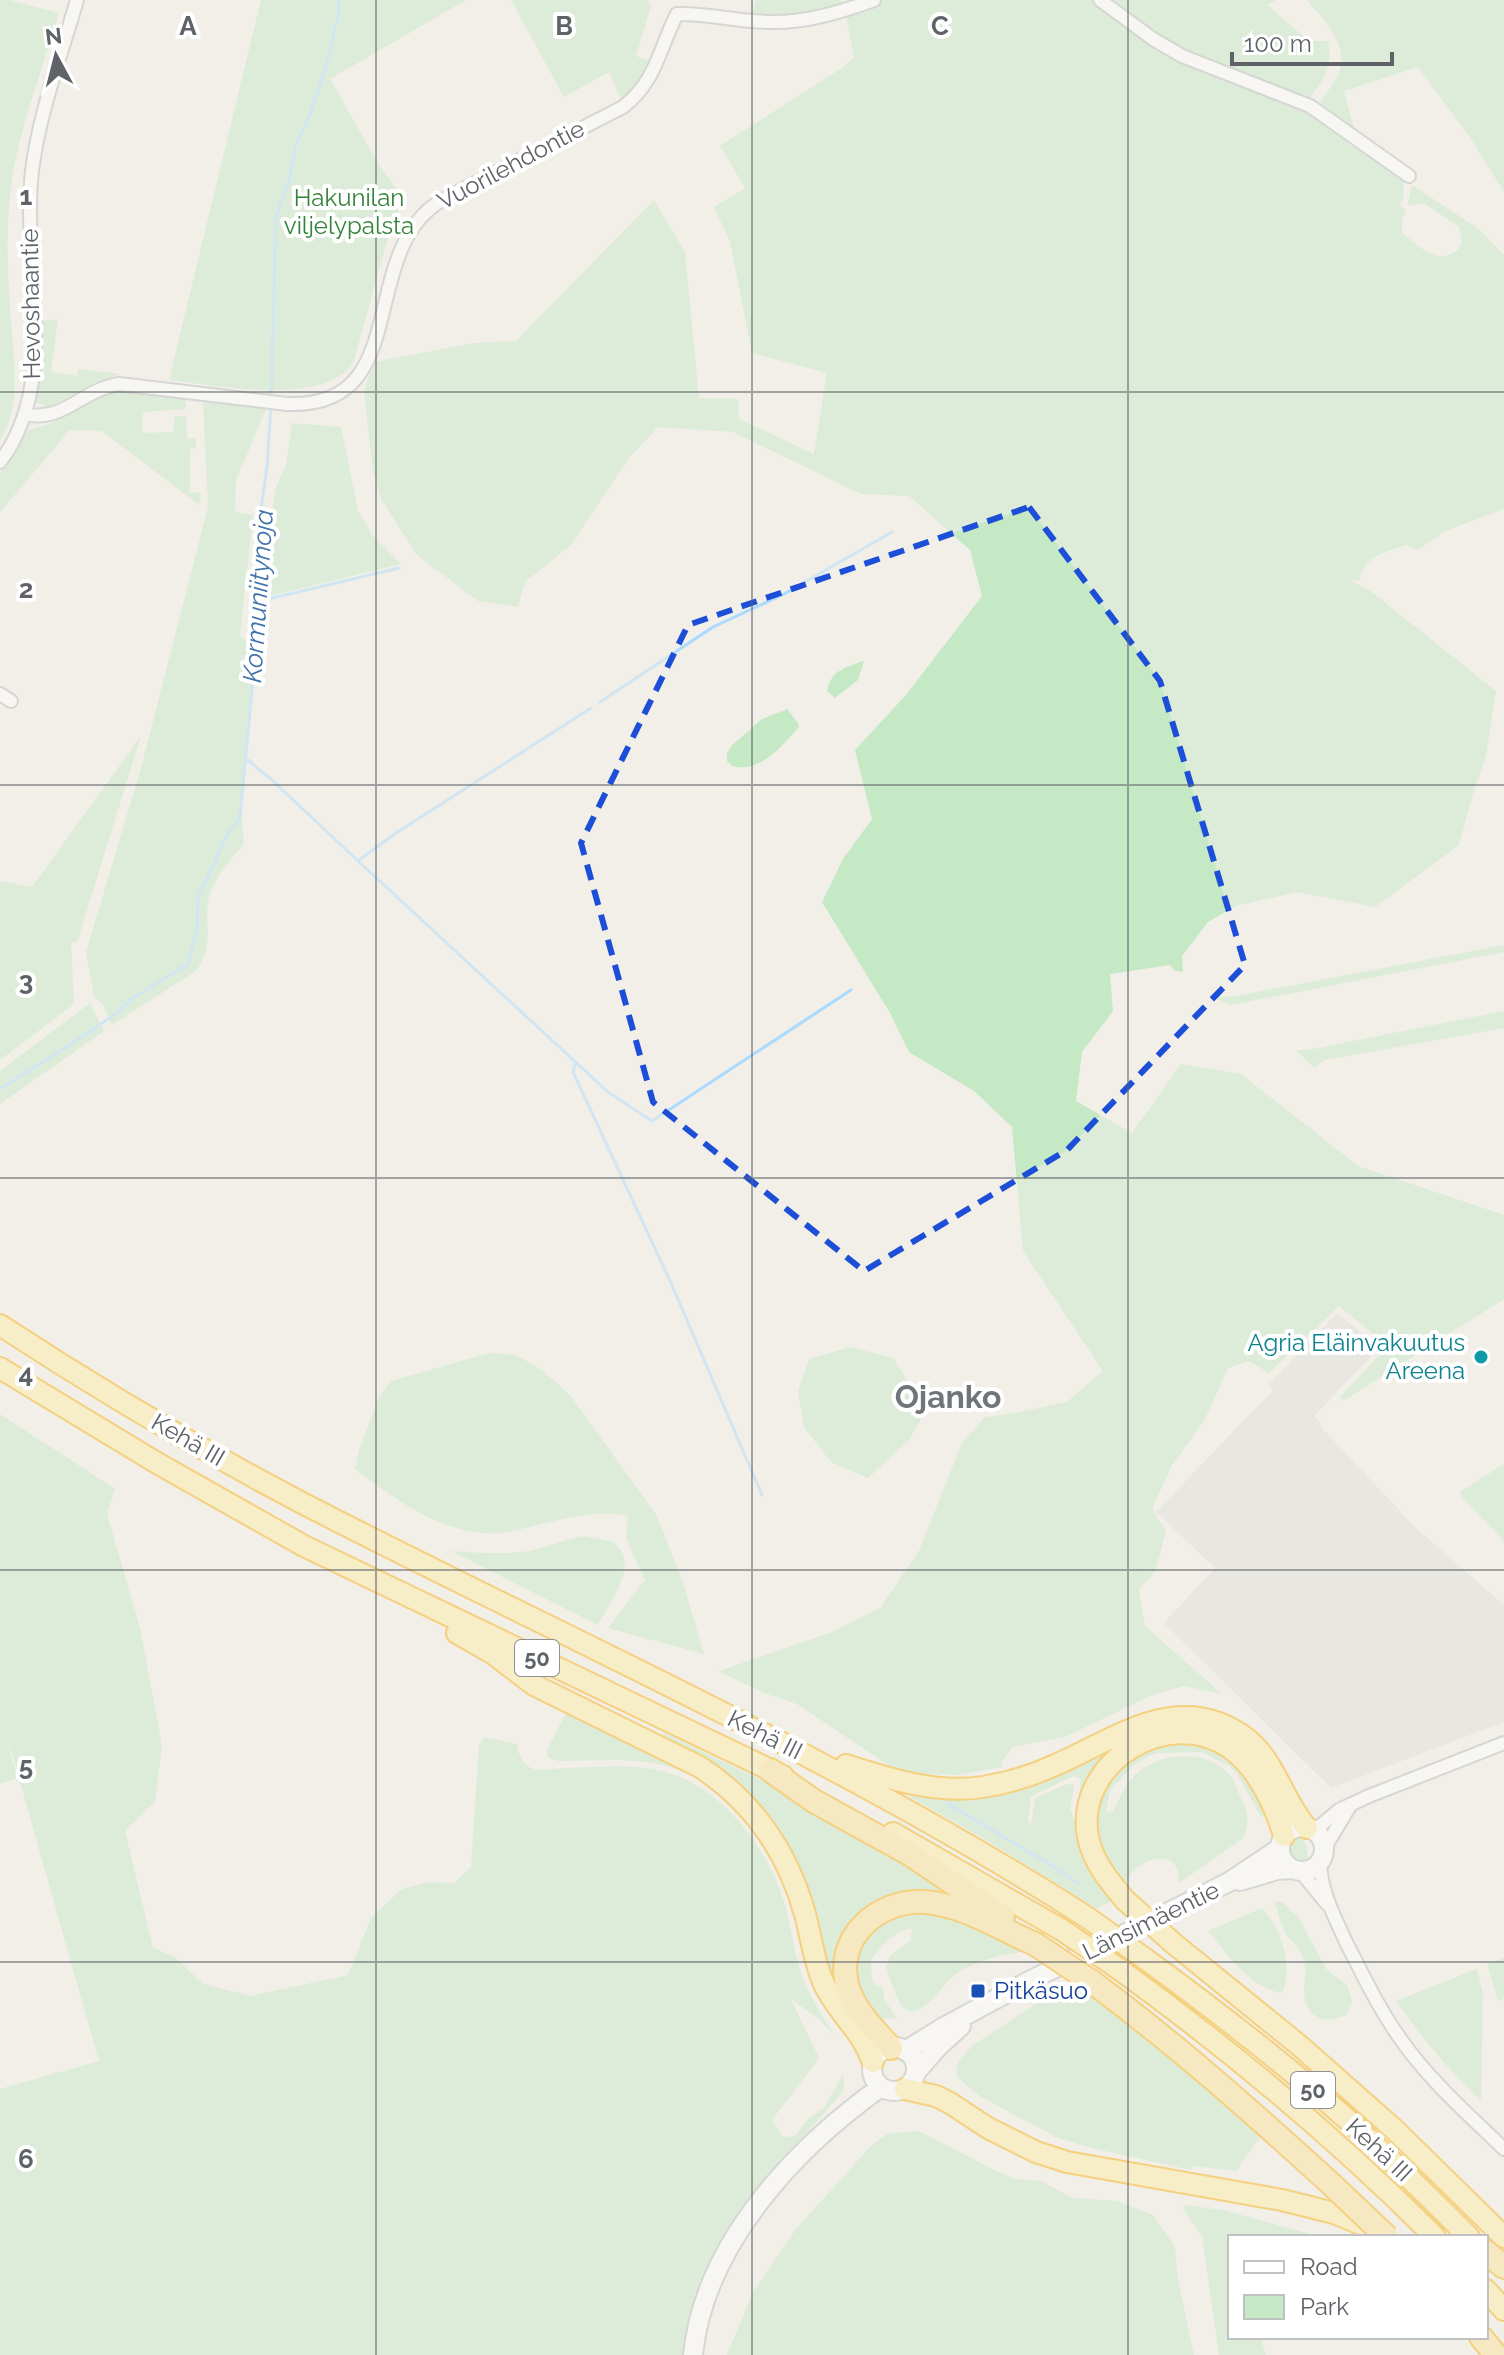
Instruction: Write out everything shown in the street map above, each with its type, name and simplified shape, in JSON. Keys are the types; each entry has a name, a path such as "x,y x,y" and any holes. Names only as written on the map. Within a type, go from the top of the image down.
{"highway":[{"path":"0,1312 40,1351"},
{"name":"Kehä III","path":"0,1325 177,1434 304,1504 788,1747 1010,1868 1088,1918 1249,2037 1318,2094 1467,2235"},
{"name":"Kehä III","path":"1,1369 144,1456 304,1546 817,1792 1062,1930 1175,2010 1282,2096 1386,2188 1433,2235"},
{"path":"304,1546 362,1586 492,1653 534,1685 700,1767 730,1790 768,1833 787,1865 823,1982 834,2002 862,2038 872,2065"},
{"path":"788,1747 901,1782 926,1786 980,1787 1031,1775 1143,1723 1191,1717 1222,1724 1248,1739 1261,1752 1292,1807 1310,1829"},
{"path":"1282,1842 1280,1824 1250,1767 1229,1747 1205,1737 1160,1735 1121,1753 1106,1769 1094,1790 1088,1812 1087,1827 1092,1851 1107,1880 1125,1900 1348,2088 1504,2237"},
{"path":"770,1770 814,1801 919,1860 1141,2018 1220,2084 1387,2235"},
{"path":"898,2049 863,2017 853,2000 846,1975 854,1936 871,1917 894,1905 908,1902 939,1904 984,1919 1035,1944"},
{"path":"910,2080 988,2128 1036,2152 1067,2162 1282,2200 1345,2216 1385,2235"},
{"path":"1488,2258 1504,2279"},
{"path":"1488,2292 1504,2310"},
{"path":"1488,2311 1504,2326"},
{"path":"1483,2339 1496,2355"}],"main road":[{"path":"1310,1829 1323,1842 1322,1856 1314,1868 1296,1870 1283,1861 1282,1842 1291,1830 1310,1829"},
{"name":"Länsimäentie","path":"898,2049 1229,1882 1282,1842"},
{"name":"Länsimäentie","path":"1229,1882 1244,1881 1277,1870 1296,1870"},
{"name":"Länsimäentie","path":"910,2080 949,2036 988,2004"},
{"path":"825,2132 841,2108 872,2065 883,2050 898,2049 911,2056 910,2080 891,2091 875,2081 872,2065"},
{"path":"693,2355 704,2304 719,2264 733,2241 791,2163 881,2087"}],"street":[{"name":"Hevoshaantie","path":"0,462 16,438 33,385 29,207 32,172 43,118 77,0"},
{"name":"Vuorilehdontie","path":"25,414 40,417 51,415 106,386 119,384 302,405 337,396 355,382 369,360 396,264 407,236 421,216 431,206 633,99 651,76 674,9 771,22 794,21 845,11 874,0"},
{"path":"1100,0 1182,56 1310,106 1409,176"},
{"path":"1310,1829 1339,1810 1380,1791 1504,1743"},
{"path":"1350,1806 1322,1856 1320,1877 1329,1906 1372,1995 1402,2042 1436,2082 1504,2149"},
{"path":"1296,1870 1329,1906"}],"highlighted area":[{"path":"1029,507 1160,681 1245,965 1067,1150 864,1271 653,1102 581,843 688,625"}],"shaded area":[{"path":"1337,1313 1379,1348 1314,1416 1418,1530 1504,1605 1504,1722 1331,1788 1164,1623 1215,1568 1156,1512 1273,1390 1268,1385"}],"green space":[{"path":"0,0 59,13 23,128 11,186 8,263 15,382 12,411 0,440"},
{"name":"Hakunilan viljelypalsta","path":"261,0 466,0 330,79 379,165 403,198 386,244 354,361 340,376 296,389 241,389 169,380"},
{"path":"511,0 647,0 651,6 636,56 652,62 641,85 622,101 609,72 564,97"},
{"path":"756,0 841,0 844,8 793,18 751,17"},
{"path":"882,0 1091,0 1176,60 1309,111 1403,178 1404,196 1400,206 1406,213 1402,218 1402,233 1422,249 1443,256 1459,249 1462,241 1459,227 1424,203 1409,206 1412,185 1479,229 1504,255 1504,509 1445,531 1418,550 1407,545 1384,552 1365,566 1360,581 1348,579 1369,590 1496,691 1486,756 1459,845 1375,907 1297,892 1236,906 1208,922 1182,956 1183,972 1174,970 1170,965 1110,974 1113,1011 1082,1052 1076,1101 1132,1133 1181,1064 1241,1074 1358,1166 1504,1215 1504,1299 1343,1401 1340,1397 1388,1346 1339,1306 1269,1373 1249,1361 1228,1368 1204,1421 1172,1465 1152,1509 1166,1531 1155,1572 1139,1589 1145,1626 1222,1694 1184,1686 1152,1695 1065,1737 1012,1747 1002,1767 957,1775 909,1773 891,1767 797,1704 764,1693 719,1671 832,1632 880,1608 919,1551 962,1443 985,1417 1067,1402 1103,1371 1023,1251 1012,1127 974,1091 909,1052 890,1013 822,902 843,859 872,819 855,750 906,695 982,596 970,550 909,496 861,494 733,432 658,427 629,458 571,545 525,582 518,607 478,601 417,555 381,499 373,471 364,391 374,362 474,343 516,341 654,200 685,252 699,398 738,399 739,419 814,454 827,373 752,353 730,242 714,207 745,188 720,146 845,66 854,57 846,16"},
{"path":"1111,0 1276,0 1267,5 1309,41 1328,41 1328,66 1309,100 1181,49"},
{"path":"1307,0 1504,0 1504,192 1470,137 1418,67 1344,91 1354,129 1318,105 1338,76 1341,56 1336,38"},
{"path":"58,319 51,372 77,376 79,369 120,374 98,381 48,407 35,402 39,321"},
{"path":"121,391 185,397 186,409 143,412 142,433 173,432 175,416 186,416 187,438 196,439 196,448 190,449 190,492 201,493 199,505 102,431 70,430 0,512 0,473 9,464 28,430 49,424 108,393"},
{"path":"203,399 267,407 236,480 235,512 253,515 240,636 246,640 252,671 241,804 244,844 211,890 206,951 196,971 112,1025 103,1005 94,996 86,952 141,768 208,507"},
{"path":"292,423 341,427 358,511 373,536 401,564 269,596 273,506 276,487 286,465"},
{"path":"864,661 858,680 835,698 827,691 836,674"},
{"path":"787,709 799,727 769,757 742,767 732,766 727,761 731,746 762,719"},
{"path":"141,736 77,942 71,942 74,1004 0,1060 0,881 32,887"},
{"path":"1504,945 1504,952 1231,1005 1211,996 1230,997"},
{"path":"90,1003 104,1031 0,1104 0,1071"},
{"path":"1504,1011 1504,1028 1325,1060 1314,1068 1296,1050 1308,1050"},
{"path":"850,1347 893,1358 926,1410 909,1440 868,1478 831,1462 804,1427 798,1391 809,1359"},
{"path":"489,1353 516,1355 542,1370 570,1395 657,1516 683,1583 704,1654 608,1628 645,1580 626,1538 628,1516 584,1515 512,1531 469,1531 428,1517 355,1469 379,1397 391,1381"},
{"path":"0,1414 115,1489 107,1514 140,1628 162,1745 155,1802 125,1831 153,1948 175,1957 203,1984 251,1996 348,1975 371,1918 402,1889 428,1882 454,1883 471,1867 479,1745 484,1737 517,1744 523,1760 529,1767 538,1770 629,1767 673,1774 717,1800 754,1842 780,1890 805,1984 836,2037 820,2020 791,1999 819,2058 772,2120 782,2136 796,2135 809,2118 824,2108 843,2074 844,2090 730,2228 705,2274 690,2321 685,2355 0,2355 0,2089 99,2061 2,1718 17,1778 0,1784"},
{"path":"1504,1464 1504,1541 1460,1492"},
{"path":"585,1536 614,1542 624,1559 620,1583 598,1625 451,1551 519,1552"},
{"path":"568,1709 670,1758 701,1777 729,1799 753,1825 775,1855 792,1892 815,1974 833,2009 857,2040 853,2044 829,2012 815,1986 784,1883 760,1839 744,1819 727,1800 707,1785 686,1773 662,1765 624,1760 558,1761 549,1758 548,1748"},
{"path":"1167,1722 1255,1763 1159,1730 1086,1799 1116,1899 1096,1909 895,1788 955,1794","holes":["1074,1776 1081,1779 1076,1826 1070,1809 1072,1784 1035,1798 1031,1824 1028,1822 1031,1796"]},
{"path":"662,1732 804,1801 978,1907 949,1900 862,1917 848,2000 831,1984 791,1857 671,1745"},
{"path":"1195,1742 1224,1753 1243,1770 1270,1814 1261,1817 1237,1774 1228,1765 1202,1752 1156,1753 1143,1759 1110,1791 1106,1811 1113,1812 1128,1783 1145,1767 1170,1758 1197,1757 1221,1767 1231,1778 1246,1809 1247,1826 1243,1838 1179,1883 1176,1866 1170,1860 1159,1859 1137,1868 1124,1888 1112,1873 1098,1840 1095,1820 1106,1782 1121,1764 1161,1743"},
{"path":"1301,1835 1307,1847 1308,1863 1297,1862 1288,1852 1291,1840"},
{"path":"1281,1901 1299,1918 1326,1969 1347,1985 1352,2002 1346,2015 1323,2019 1307,2006 1305,1965 1300,1951 1282,1925 1275,1902"},
{"path":"1262,1908 1275,1926 1284,1948 1287,1971 1282,1993 1250,1978 1208,1931"},
{"path":"945,1911 1023,1952 989,1959 957,1973 922,2008 909,2011 898,1999 886,1967 890,1956 911,1940 912,1928 899,1932 871,1961 873,1981 883,1989 885,2001 898,2019 886,2018 878,2022 860,1994 853,1974 855,1952 860,1941 870,1929 893,1912"},
{"path":"1504,1958 1504,1998 1498,2001 1487,1964"},
{"path":"1477,1969 1483,1993 1481,2101 1436,2053 1396,2001"},
{"path":"1071,1981 1168,2056 1260,2137 1236,2171 1194,2166 1191,2170 1058,2138 981,2097 957,2077 957,2063 972,2046"},
{"path":"919,2131 1016,2179 1041,2181 1072,2198 1117,2201 1153,2215 1175,2247 1178,2280 1194,2355 727,2355 753,2292 796,2229 871,2146 887,2134"},
{"path":"1184,2205 1223,2210 1314,2235 1228,2235 1228,2339 1261,2339 1266,2355 1219,2355 1202,2236 1183,2209"}],"waterway":[{"name":"Kormuniitynoja","path":"271,398 276,217 289,180 296,144 325,70 339,0"},
{"name":"Kormuniitynoja","path":"0,1089 188,964 197,930 198,898 226,837 240,817 261,595 260,516 271,405"},
{"path":"600,702 713,627 784,594 892,532"},
{"path":"260,601 399,568"},
{"path":"248,760 358,861 393,835 591,708"},
{"path":"358,861 608,1092 652,1121 851,990"},
{"path":"576,1062 573,1072 671,1283 762,1495"},
{"path":"948,1804 1079,1884"}],"place":[{"name":"Agria Eläinvakuutus Areena","path":"1481,1357"},
{"name":"Pitkäsuo","path":"978,1991"}],"district":[{"name":"Ojanko","path":"948,1397"}]}
